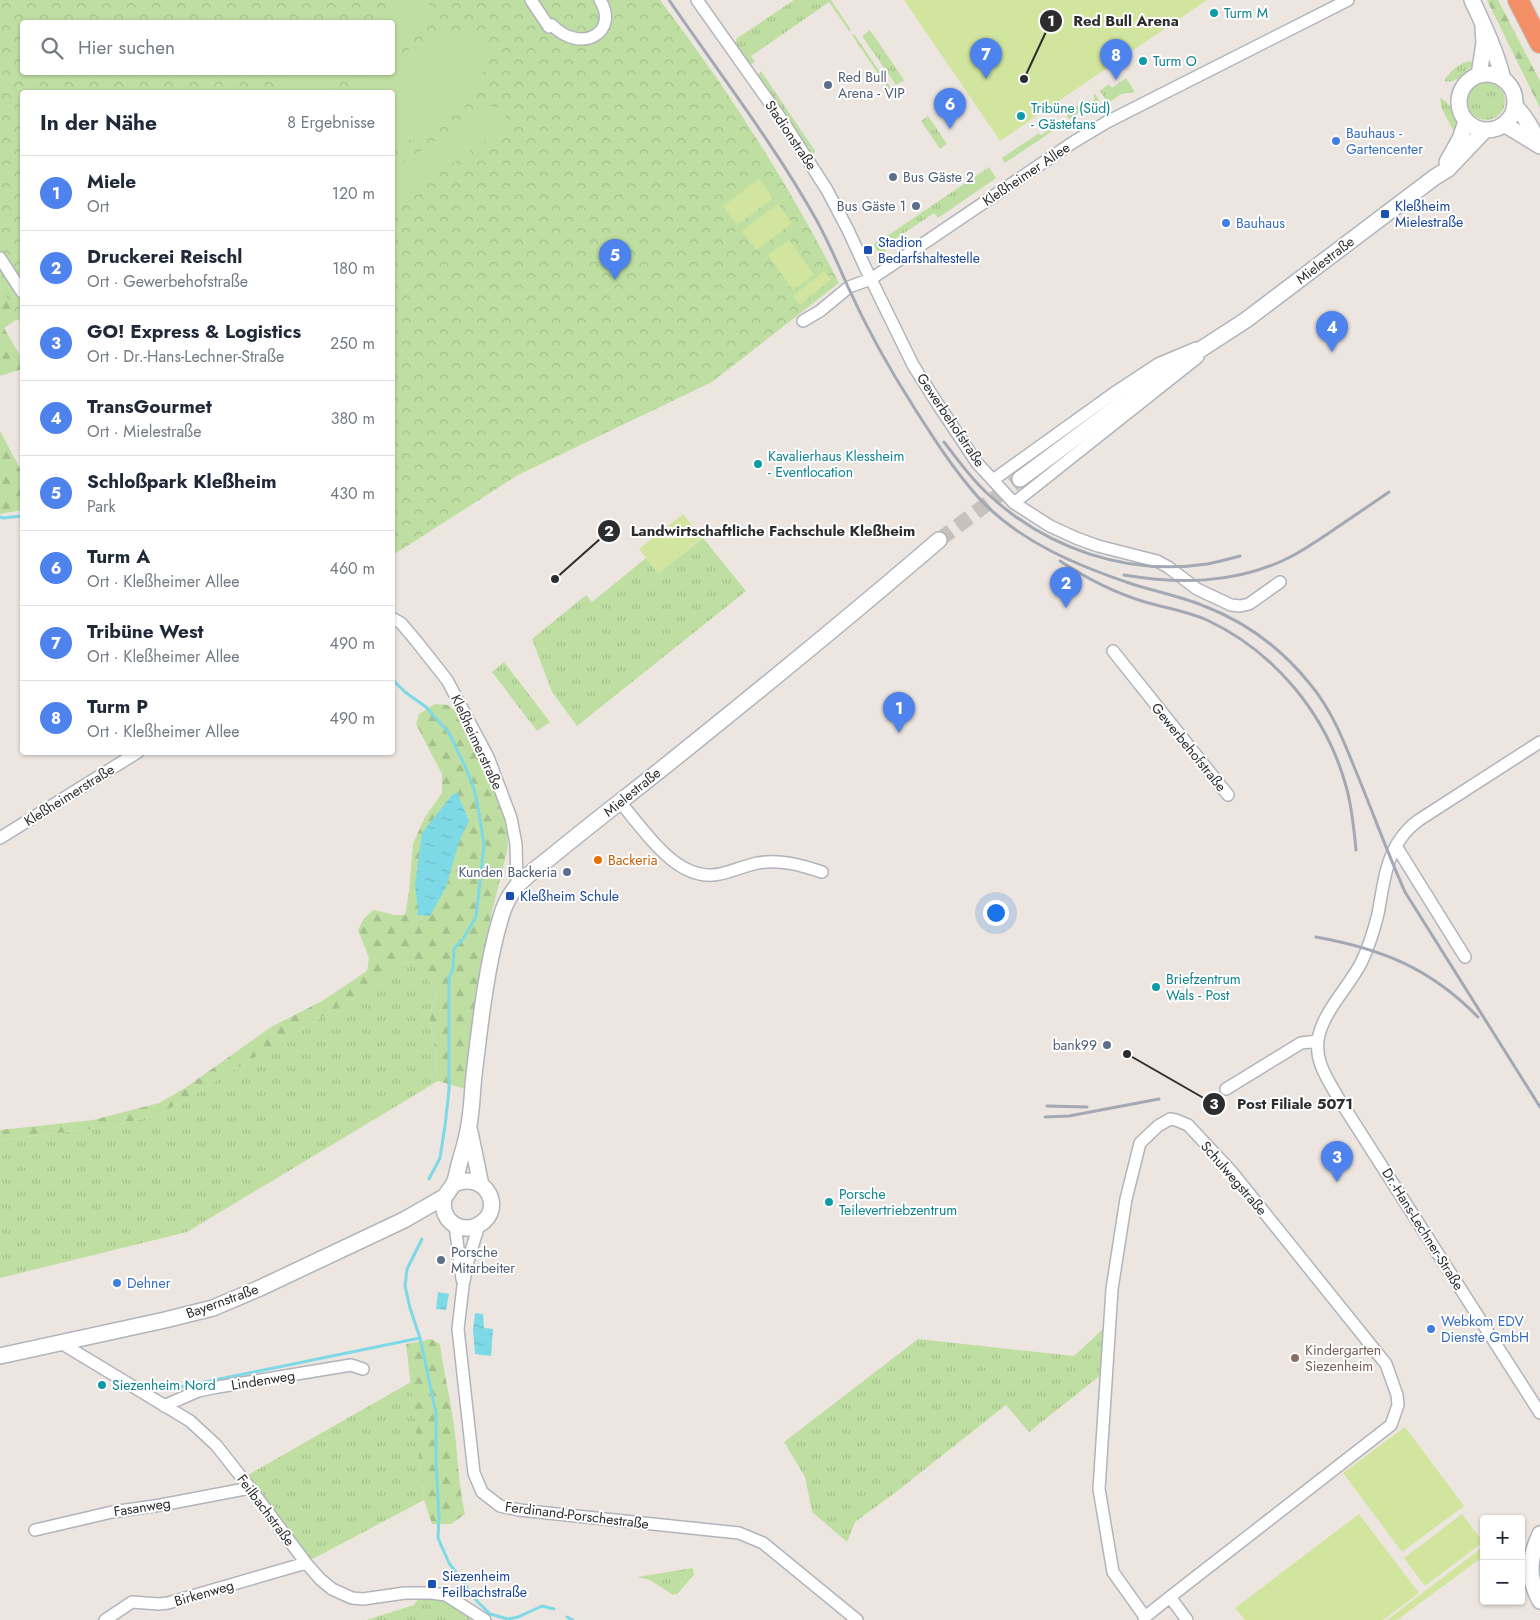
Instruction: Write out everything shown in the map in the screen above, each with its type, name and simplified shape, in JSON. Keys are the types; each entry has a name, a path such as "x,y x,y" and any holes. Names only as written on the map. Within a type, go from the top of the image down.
{"highway":[{"path":"1518,0 1540,43"}],"street":[{"path":"531,0 549,27 552,25 567,37 584,40 590,39 604,26 605,17 603,4 600,0"},
{"name":"Stadionstraße","path":"698,0 811,165 840,215 871,278"},
{"name":"Kleßheimer Allee","path":"803,321 820,311 848,287 871,278 1100,126 1173,87 1348,0"},
{"path":"1472,0 1483,27 1492,42 1503,79 1512,91 1514,106 1509,119 1498,128 1478,129 1466,121 1460,109 1460,95 1466,82 1478,75 1487,74 1503,79"},
{"path":"1478,75 1484,43 1483,27"},
{"path":"1514,106 1524,115 1532,127 1540,146"},
{"name":"Mielestraße","path":"1435,176 1452,154 1460,139 1466,121"},
{"path":"1504,124 1540,146"},
{"name":"Mielestraße","path":"1020,478 1149,383 1246,320 1435,176 1448,170 1485,130"},
{"path":"0,258 20,289"},
{"name":"Gewerbehofstraße","path":"871,278 913,365 977,463 1014,503 1044,522 1076,538 1098,546 1157,561 1197,589 1231,605 1249,604 1280,582"},
{"name":"Mielestraße","path":"993,480 1158,364 1214,342"},
{"name":"Mielestraße","path":"1014,503 1192,363 1214,342"},
{"name":"Mielestraße","path":"444,1197 454,1184 469,1128 474,1074 488,978 500,919 510,896 517,886 821,640 939,540"},
{"name":"Kleßheimerstraße","path":"395,620 412,636 447,680 488,758 511,818 516,844 517,886"},
{"name":"Gewerbehofstraße","path":"1113,651 1228,795"},
{"name":"Dr.-Hans-Lechner-Straße","path":"1540,742 1408,829 1390,858 1377,916 1367,948 1354,975 1325,1018 1318,1040 1318,1057 1323,1071 1337,1096 1540,1413"},
{"name":"Kleßheimerstraße","path":"0,838 133,755"},
{"path":"620,802 668,857 684,868 703,876 720,875 758,863 779,862 799,864 822,872"},
{"path":"1396,846 1465,957"},
{"path":"1226,1089 1301,1043 1318,1040"},
{"name":"Schulwegstraße","path":"1170,1119 1188,1126 1231,1171 1386,1364 1397,1395 1398,1405 1391,1425 1144,1619 1113,1572 1099,1489 1112,1289 1126,1199 1140,1143 1158,1126 1170,1119"},
{"name":"Mielestraße","path":"469,1128 481,1184 490,1198 491,1206 489,1214 479,1225"},
{"path":"454,1184 468,1180 481,1184"},
{"path":"444,1197 445,1213 455,1225 463,1228 479,1225"},
{"name":"Bayernstraße","path":"0,1356 213,1308 260,1288 404,1220 444,1197"},
{"name":"Bayernstraße","path":"404,1220 445,1213"},
{"name":"Ferdinand-Porschestraße","path":"455,1225 458,1260 463,1286"},
{"name":"Ferdinand-Porschestraße","path":"479,1225 463,1286 459,1311 459,1347 474,1473 482,1492 500,1506 519,1510 739,1533 763,1543 857,1620"},
{"name":"Feilbachstraße","path":"61,1343 190,1422 216,1446 306,1563 332,1589 352,1598 362,1600 405,1593 446,1595 485,1620"},
{"name":"Lindenweg","path":"164,1406 198,1391 218,1387 351,1365 363,1369"},
{"name":"Fasanweg","path":"34,1530 112,1512 250,1488"},
{"path":"1540,1534 1532,1551 1531,1572 1533,1584 1540,1601"},
{"name":"Birkenweg","path":"105,1620 132,1602 168,1603 306,1563"},
{"path":"1170,1597 1187,1620"}],"green space":[{"path":"0,0 660,0 709,67 749,127 796,204 839,283 712,382 518,475 395,554 395,90 20,90 20,322 0,286"},
{"path":"407,0 430,0 428,3 431,11 429,20 395,44 395,20 377,20"},
{"path":"794,0 831,0 851,30 849,31 829,2 751,56 755,62 751,64 741,53 736,39"},
{"path":"904,0 1207,0 1000,141"},
{"path":"1487,0 1498,0 1540,81 1540,108"},
{"path":"442,28 449,33 453,31 457,36 471,33 478,37 487,50 488,58 487,66 482,73 485,78 481,80 484,86 483,89 395,150 395,90 349,90 372,75 395,75 395,60"},
{"path":"870,30 904,80 896,85 862,36"},
{"path":"854,34 898,98 895,99 852,35"},
{"path":"1470,61 1473,63 1472,65 1460,78 1448,82 1444,81 1455,68"},
{"path":"761,71 815,151 813,155 762,82 758,75"},
{"path":"296,75 349,75 325,90 273,90"},
{"path":"1126,78 1135,92 1121,94 1108,103 1100,91 1109,84 1112,88"},
{"path":"1486,82 1500,87 1505,101 1500,115 1486,120 1472,115 1467,101 1472,87"},
{"path":"1095,94 1099,100 1069,119 1066,114 1080,104 1083,107 1095,99 1093,95"},
{"path":"1440,98 1449,105 1455,115 1457,127 1454,138 1453,130 1442,109"},
{"path":"489,104 501,110 510,124 395,203 395,169"},
{"path":"928,116 947,144 940,149 921,121"},
{"path":"1052,123 1057,128 1005,163 1002,158 1039,133 1041,135 1053,127"},
{"path":"989,167 996,178 938,218 934,213 883,247 886,252 880,256 874,245 877,240 878,242"},
{"path":"759,179 773,198 737,225 723,206"},
{"path":"778,204 792,223 757,250 742,231"},
{"path":"789,240 814,275 793,290 768,255"},
{"path":"824,271 831,279 800,305 793,296"},
{"path":"0,286 19,318 4,328 20,356 20,370 0,376"},
{"path":"0,431 20,468 20,510 0,514"},
{"path":"683,514 702,538 658,573 639,549"},
{"path":"703,538 746,591 577,726 552,692 532,639 586,595 592,602 646,558 658,573"},
{"path":"504,662 550,722 537,731 492,672"},
{"path":"435,704 448,705 457,713 475,745 498,794 507,829 508,847 491,916 477,995 465,1089 438,1081 434,1039 429,1016 437,995 418,961 397,964 390,976 162,1113 116,1126 0,1140 0,1130 93,1120 159,1103 185,1088 271,1027 322,1001 367,971 369,958 358,930 364,918 374,910 395,915 405,915 413,844 425,817 442,793 442,774 416,724 419,714"},
{"path":"418,961 437,995 429,1016 434,1039 438,1081 187,1232 0,1278 0,1140 116,1126 162,1113 390,976 396,964"},
{"path":"1103,1329 1111,1367 1029,1432 1006,1405 855,1522 847,1542 812,1512 805,1477 784,1442 918,1339 1074,1356"},
{"path":"431,1339 440,1344 454,1425 460,1489 465,1514 451,1524 432,1524 424,1500 406,1344"},
{"path":"411,1382 424,1500 311,1560 248,1475"},
{"path":"1405,1427 1464,1506 1402,1552 1343,1473"},
{"path":"1359,1514 1419,1593 1383,1620 1245,1620 1235,1608"},
{"path":"1462,1514 1480,1538 1480,1544 1425,1586 1404,1558"},
{"path":"1480,1549 1480,1559 1397,1620 1387,1620"},
{"path":"693,1568 694,1575 677,1594 673,1595 650,1580 637,1577"},
{"path":"420,1597 441,1600 469,1615 470,1620 366,1620 414,1605"}],"water":[{"path":"457,792 469,821 460,839 446,887 430,916 417,915 415,886 422,833 452,795"},
{"path":"438,1292 449,1294 446,1310 436,1309"},
{"path":"475,1313 483,1314 484,1328 493,1329 491,1356 475,1354 473,1330"}],"waterway":[{"path":"0,517 20,516"},
{"path":"395,682 405,692 426,707 449,733 474,789 484,845 476,917 463,939 454,949 453,968 449,978 449,1090 440,1158 429,1179"},
{"path":"422,1239 407,1269 405,1286 420,1338 436,1413 438,1538 449,1563 477,1601 490,1614 508,1619 518,1617 542,1606 554,1609"},
{"path":"171,1389 420,1338"},
{"path":"567,1617 573,1620"}],"tunnel":[{"path":"939,540 1020,479"}],"railway":[{"path":"669,0 783,164 821,229 863,318 888,364 937,443 978,497 1012,527 1050,551 1092,570 1196,603 1249,628 1288,659 1310,684 1330,714 1341,736 1405,892 1540,1107"},
{"path":"944,442 976,482 1011,513 1036,530 1090,554 1118,562 1147,566 1177,567 1207,564 1240,556"},
{"path":"1124,575 1185,581 1225,578 1265,568 1302,551 1389,492"},
{"path":"1060,561 1112,590 1145,602 1192,614 1207,620 1232,633 1255,649 1276,668 1311,710 1337,760 1350,802 1356,850"},
{"path":"1316,937 1362,948 1404,963 1442,986 1478,1017"},
{"path":"1045,1117 1069,1116 1159,1099"},
{"path":"1047,1106 1087,1107"}],"place":[{"name":"Turm M","path":"1214,13"},
{"name":"Turm O","path":"1143,61"},
{"name":"Tribüne West","path":"986,79"},
{"name":"Red Bull Arena","path":"1024,79"},
{"name":"Turm P","path":"1116,80"},
{"name":"Red Bull Arena - VIP","path":"828,85"},
{"name":"Tribüne (Süd) - Gästefans","path":"1021,116"},
{"name":"Turm A","path":"950,129"},
{"name":"Bauhaus - Gartencenter","path":"1336,141"},
{"name":"Bus Gäste 2","path":"893,177"},
{"name":"Bus Gäste 1","path":"916,206"},
{"name":"Kleßheim Mielestraße","path":"1385,214"},
{"name":"Bauhaus","path":"1226,223"},
{"name":"Stadion Bedarfshaltestelle","path":"868,250"},
{"name":"Schloßpark Kleßheim","path":"615,280"},
{"name":"TransGourmet","path":"1332,352"},
{"name":"Kavalierhaus Klessheim - Eventlocation","path":"758,464"},
{"name":"Landwirtschaftliche Fachschule Kleßheim","path":"555,579"},
{"name":"Druckerei Reischl","path":"1066,608"},
{"name":"Miele","path":"899,733"},
{"name":"Backeria","path":"598,860"},
{"name":"Kunden Backeria","path":"567,872"},
{"name":"Kleßheim Schule","path":"510,896"},
{"name":"Briefzentrum Wals - Post","path":"1156,987"},
{"name":"bank99","path":"1107,1045"},
{"name":"Post Filiale 5071","path":"1127,1054"},
{"name":"GO! Express & Logistics","path":"1337,1182"},
{"name":"Porsche Teilevertriebzentrum","path":"829,1202"},
{"name":"Porsche Mitarbeiter","path":"441,1260"},
{"name":"Dehner","path":"117,1283"},
{"name":"Webkom EDV Dienste GmbH","path":"1431,1329"},
{"name":"Kindergarten Siezenheim","path":"1295,1358"},
{"name":"Siezenheim Nord","path":"102,1385"},
{"name":"Siezenheim Feilbachstraße","path":"432,1584"}]}
